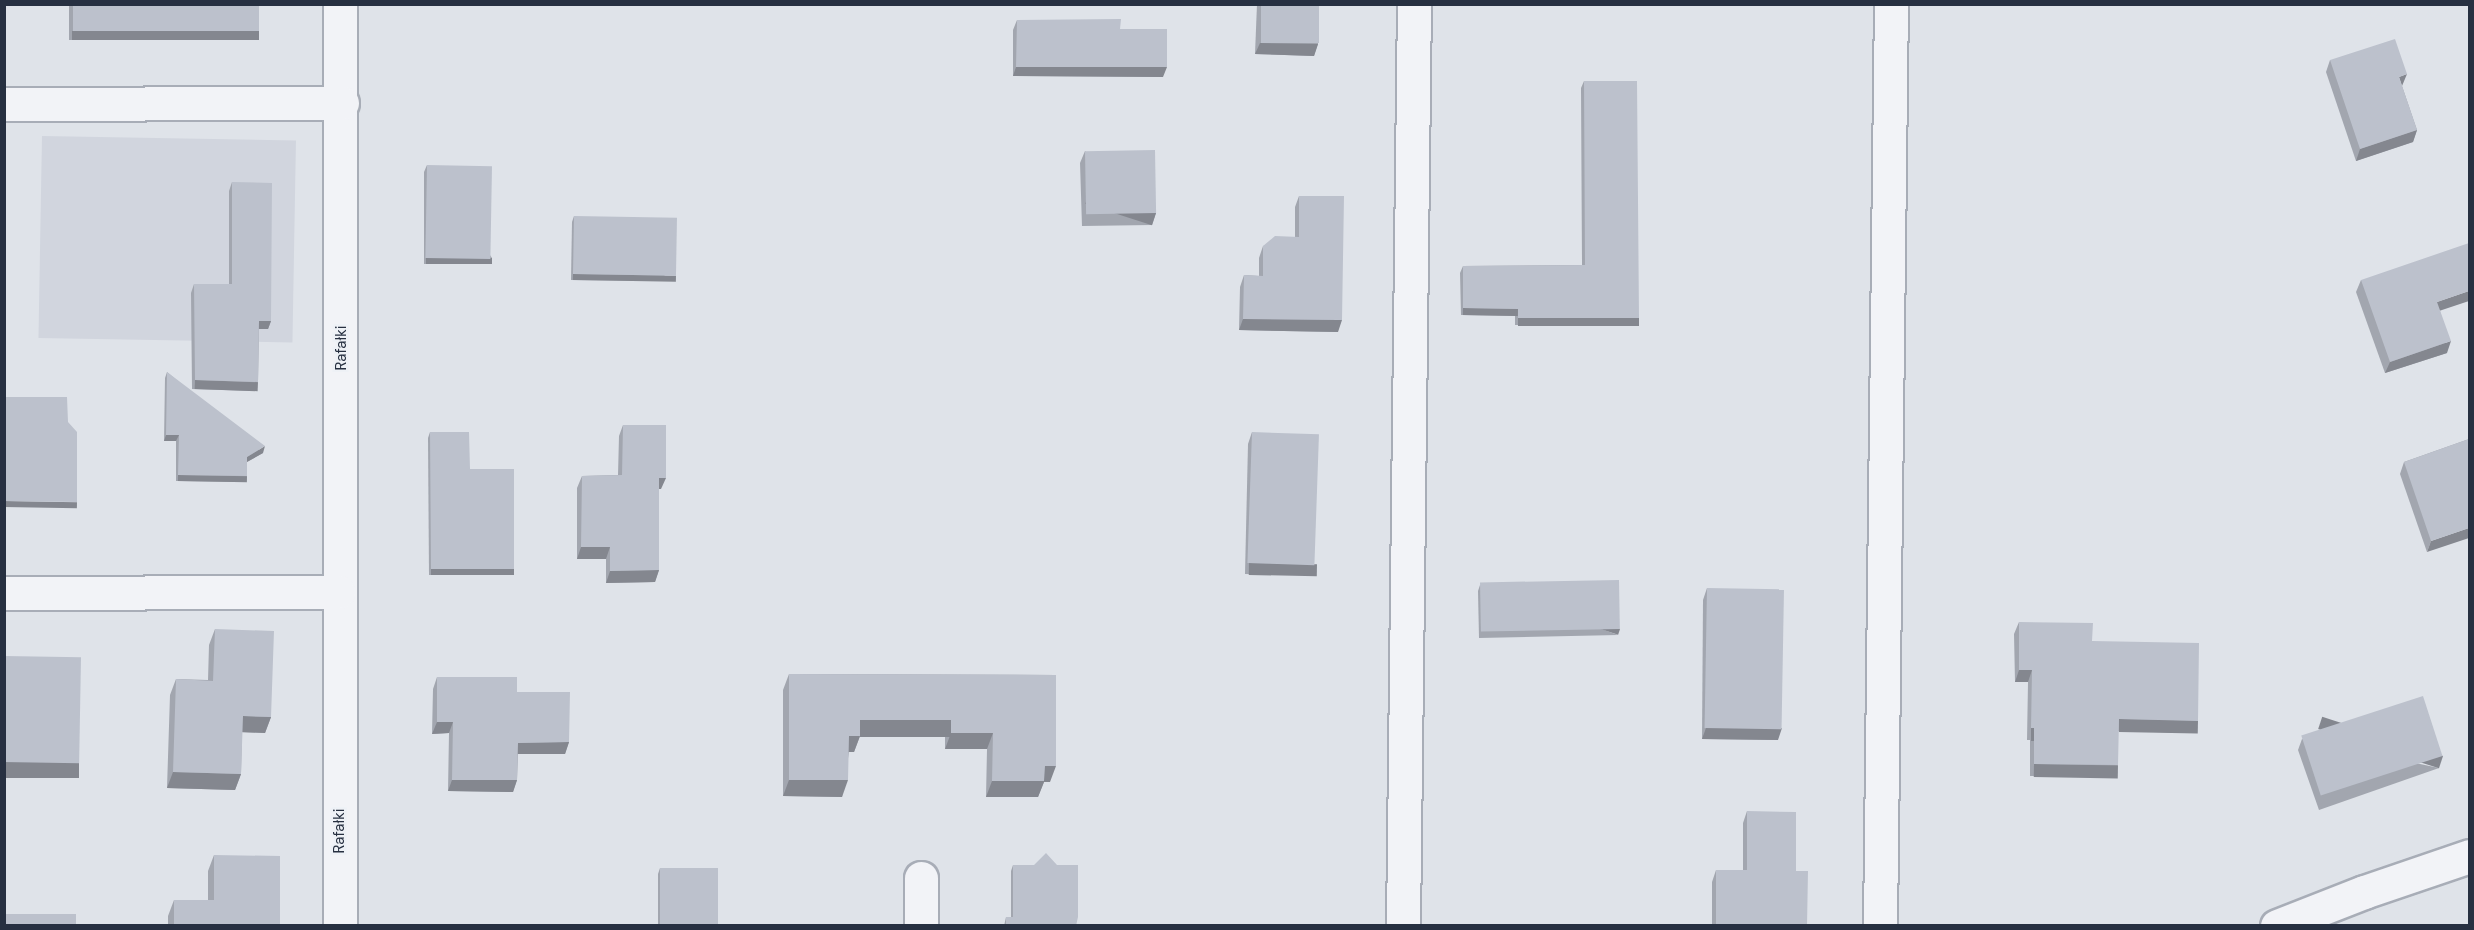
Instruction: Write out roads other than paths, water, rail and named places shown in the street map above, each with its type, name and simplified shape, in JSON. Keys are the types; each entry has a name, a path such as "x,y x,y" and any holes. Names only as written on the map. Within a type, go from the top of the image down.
{"street":[{"name":"Rafałki","path":"340,4 342,103 338,592 340,926"},
{"path":"1404,926 1414,4"},
{"path":"1880,926 1892,4"},
{"path":"4,104 342,103"},
{"path":"4,593 338,592"},
{"path":"2277,926 2364,891 2469,856"},
{"path":"921,878 921,926"}]}
